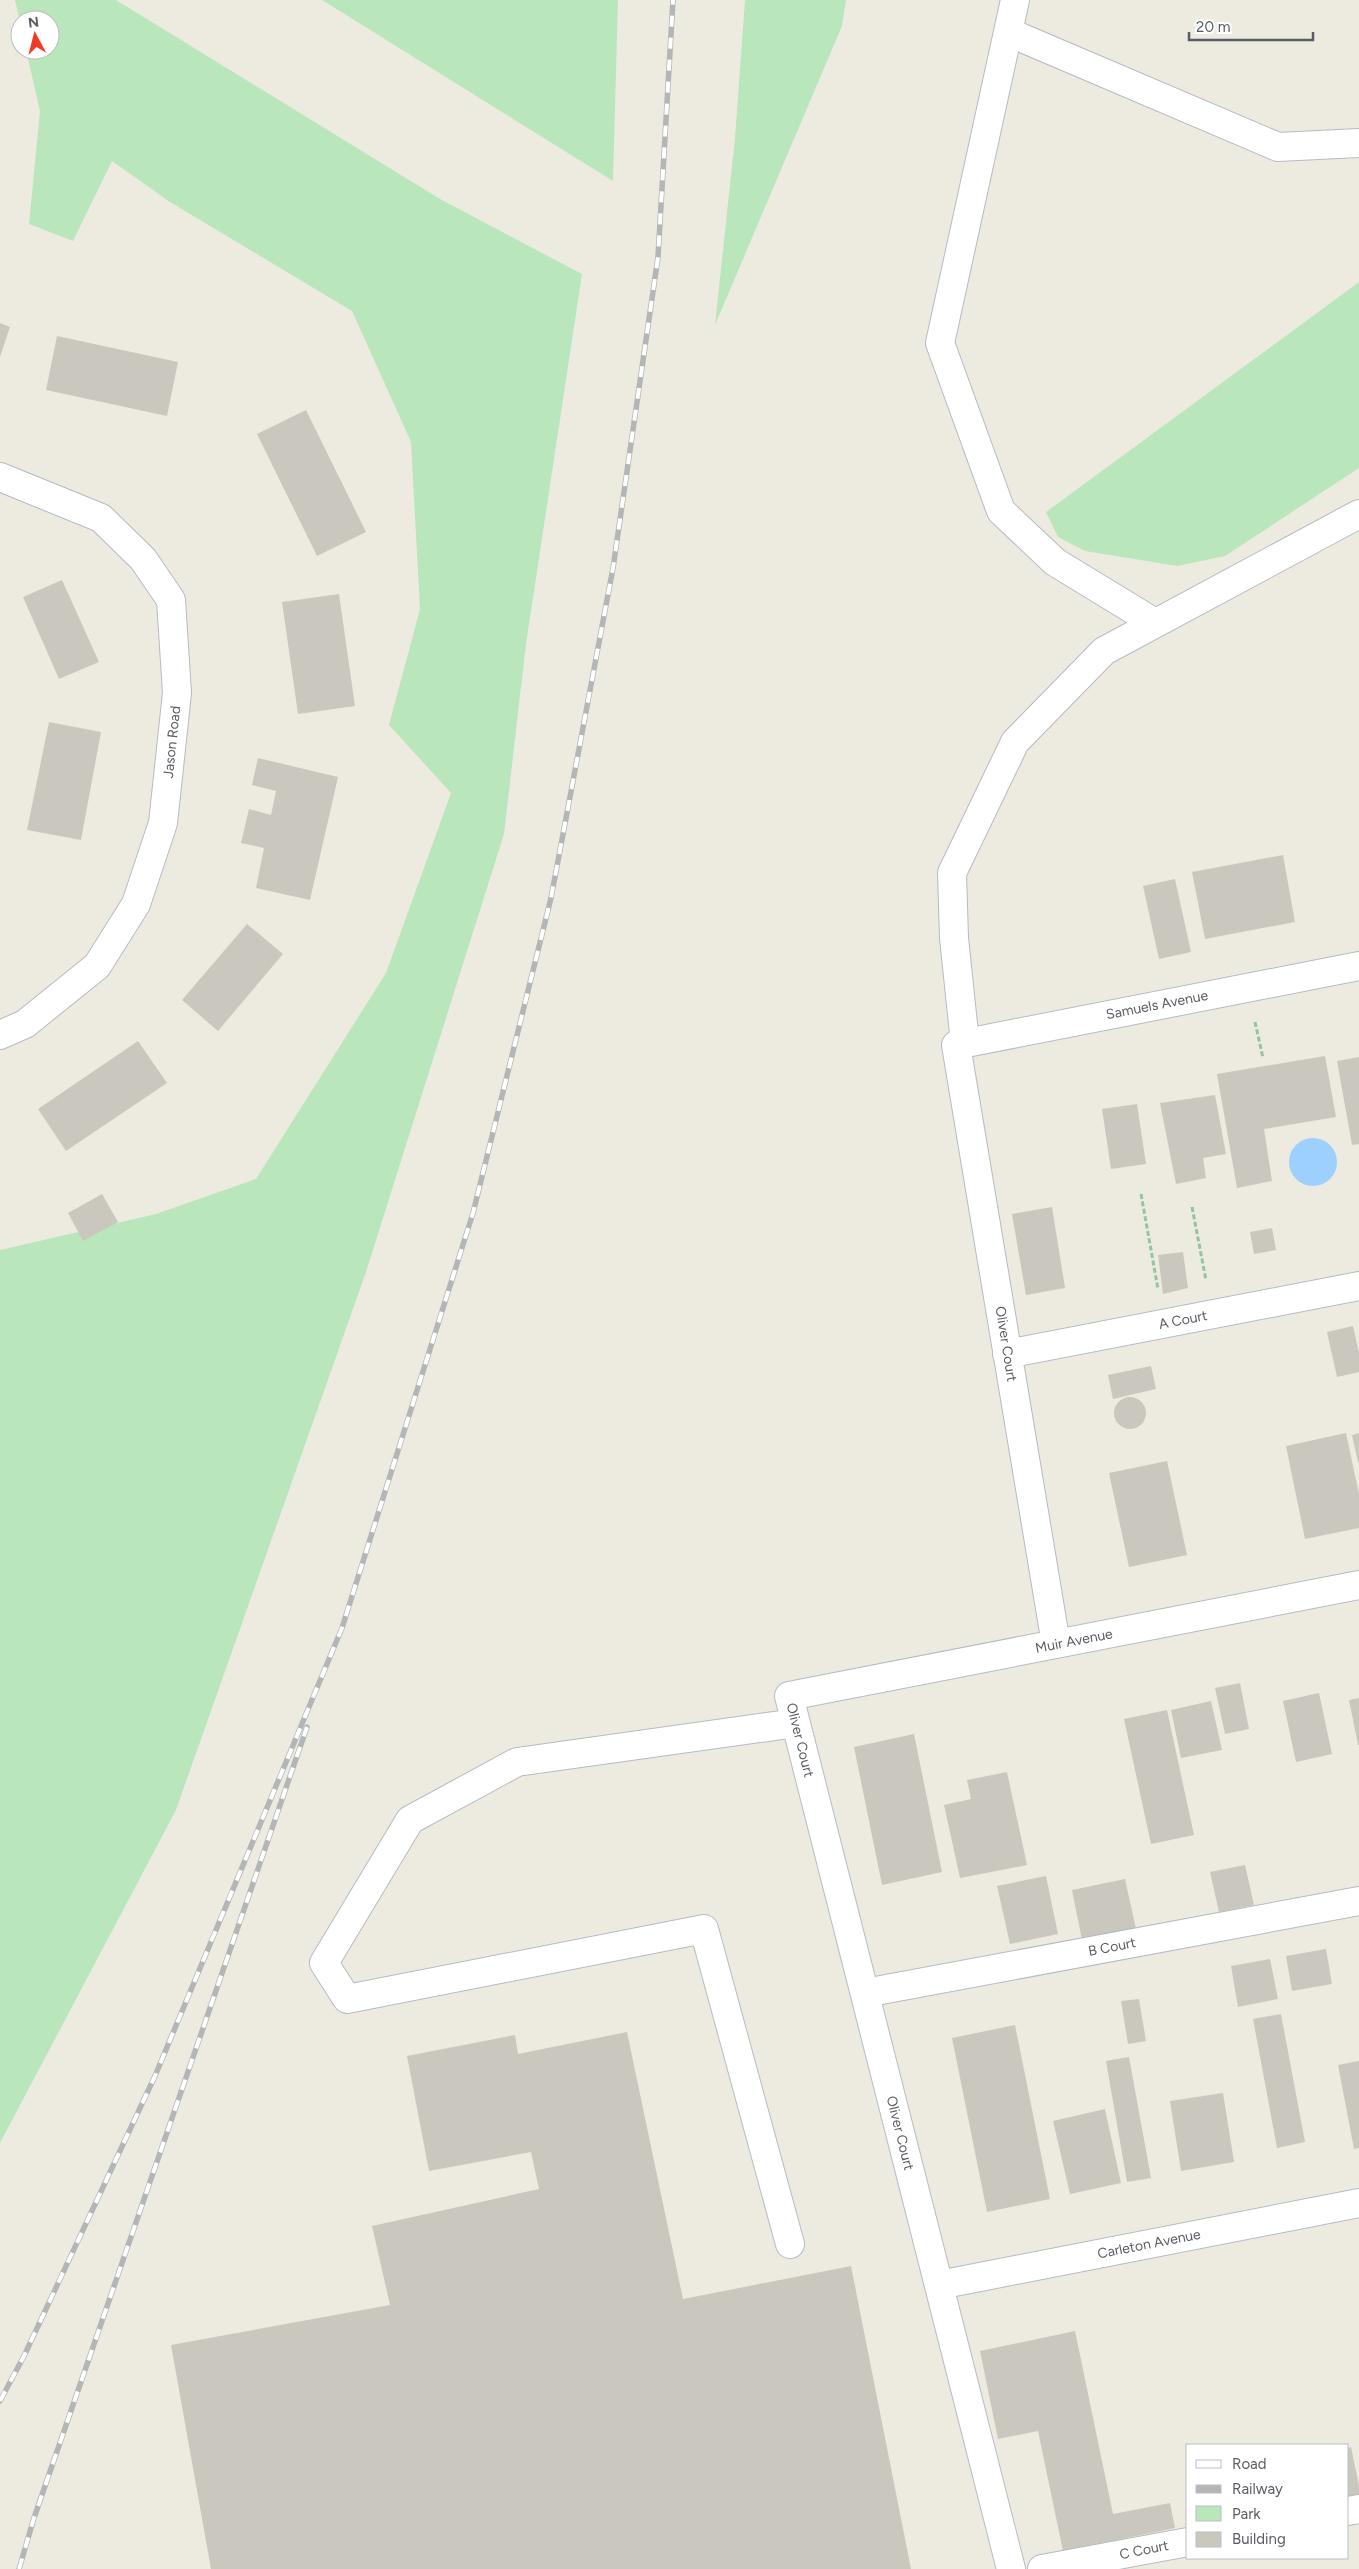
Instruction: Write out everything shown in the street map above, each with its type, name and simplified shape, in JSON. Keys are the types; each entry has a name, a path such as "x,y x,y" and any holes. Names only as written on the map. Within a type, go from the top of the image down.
{"street":[{"path":"1015,0 940,343 1000,511 1055,562 1155,623"},
{"path":"1008,32 1278,147 1359,143"},
{"name":"Jason Road","path":"0,477 101,518 143,559 171,600 177,693 163,823 136,904 98,966 25,1024 0,1035"},
{"name":"Oliver Court","path":"1056,1644 1007,1354 961,1044 952,873 1015,742 1104,651 1359,514"},
{"name":"Samuels Avenue","path":"961,1044 1359,966"},
{"name":"A Court","path":"1007,1354 1359,1286"},
{"name":"Muir Avenue","path":"789,1696 1359,1585"},
{"name":"Oliver Court","path":"789,1696 1011,2569"},
{"path":"790,2244 704,1928 347,1999 324,1963 410,1820 517,1762 796,1723"},
{"name":"B Court","path":"865,1993 1359,1901"},
{"name":"Carleton Avenue","path":"939,2285 1359,2203"},
{"name":"C Court","path":"1042,2569 1186,2542"}],"path":[{"path":"1141,1194 1164,1323"},
{"path":"1192,1207 1213,1314"}],"green space":[{"path":"15,0 116,0 440,199 582,274 526,644 504,834 366,1272 176,1810 0,2143 0,1250 156,1214 256,1179 386,973 451,793 389,725 420,609 411,442 352,311 170,202 112,161 73,241 29,224 40,111 28,60 60,60 60,10 17,10"},
{"path":"322,0 618,0 613,181"},
{"path":"745,0 846,0 842,26 715,325 735,138"},
{"path":"1359,282 1359,468 1225,556 1177,566 1085,551 1058,537 1046,512"}],"water":[{"path":"1313,1138 1322,1140 1330,1145 1335,1153 1337,1162 1335,1171 1330,1179 1322,1184 1313,1186 1304,1184 1296,1179 1291,1171 1289,1162 1291,1153 1296,1145 1304,1140"}],"building":[{"path":"0,323 10,327 0,357"},
{"path":"57,336 178,362 167,416 46,390"},
{"path":"306,410 366,532 317,556 257,434"},
{"path":"62,580 99,662 59,679 23,597"},
{"path":"339,594 355,706 298,714 282,602"},
{"path":"49,722 101,732 81,840 27,830"},
{"path":"258,758 338,777 310,900 256,888 264,848 241,843 249,809 271,815 276,791 252,785"},
{"path":"1283,855 1295,922 1205,939 1192,872"},
{"path":"1175,879 1191,952 1159,959 1143,886"},
{"path":"247,924 283,954 218,1031 182,1000"},
{"path":"138,1041 167,1083 66,1151 38,1109"},
{"path":"1325,1056 1336,1117 1264,1129 1272,1181 1237,1188 1217,1074"},
{"path":"1359,1057 1359,1144 1352,1145 1337,1061"},
{"path":"1215,1095 1226,1154 1203,1158 1206,1178 1176,1184 1160,1103"},
{"path":"1137,1104 1146,1164 1111,1169 1102,1109"},
{"path":"102,1194 118,1222 83,1241 68,1213"},
{"path":"1052,1207 1065,1288 1026,1295 1012,1214"},
{"path":"1272,1228 1276,1250 1254,1254 1250,1232"},
{"path":"1183,1252 1188,1288 1163,1294 1158,1255"},
{"path":"1353,1326 1359,1353 1359,1372 1337,1377 1327,1332"},
{"path":"1151,1366 1156,1389 1113,1399 1108,1375"},
{"path":"1130,1397 1142,1401 1146,1413 1142,1425 1130,1429 1118,1425 1114,1413 1118,1401"},
{"path":"1346,1433 1359,1494 1359,1528 1305,1539 1286,1446"},
{"path":"1359,1433 1359,1462 1358,1462 1352,1435"},
{"path":"1167,1461 1187,1555 1129,1567 1109,1473"},
{"path":"1240,1683 1249,1729 1225,1734 1215,1688"},
{"path":"1319,1693 1332,1754 1296,1762 1283,1701"},
{"path":"1359,1698 1359,1745 1358,1745 1349,1700"},
{"path":"1211,1701 1222,1750 1181,1758 1171,1710"},
{"path":"1167,1710 1194,1835 1151,1844 1124,1719"},
{"path":"914,1734 942,1872 882,1885 854,1747"},
{"path":"1007,1772 1027,1865 960,1878 944,1805 971,1799 967,1780"},
{"path":"1245,1865 1254,1905 1219,1912 1210,1872"},
{"path":"1046,1876 1058,1934 1010,1944 997,1886"},
{"path":"1125,1879 1136,1929 1082,1940 1072,1890"},
{"path":"1326,1949 1332,1984 1292,1991 1286,1956"},
{"path":"1270,1959 1278,1999 1238,2007 1231,1966"},
{"path":"1139,1999 1146,2041 1128,2044 1121,2001"},
{"path":"1281,2014 1305,2142 1277,2148 1253,2019"},
{"path":"1015,2025 1050,2199 987,2212 952,2038"},
{"path":"627,2032 683,2299 851,2266 911,2569 211,2569 171,2345 390,2305 372,2226 539,2189 531,2152 429,2171 407,2056 515,2035 518,2054"},
{"path":"1129,2057 1151,2178 1127,2182 1106,2061"},
{"path":"1359,2061 1359,2148 1354,2149 1338,2065"},
{"path":"1223,2093 1234,2162 1181,2171 1170,2101"},
{"path":"1105,2109 1121,2183 1070,2194 1053,2121"},
{"path":"1075,2331 1113,2514 1170,2503 1175,2528 1063,2551 1038,2431 998,2439 980,2351"},
{"path":"1351,2447 1359,2486 1359,2501 1349,2504 1349,2448"}],"railway":[{"path":"0,2401 24,2356 155,2076 342,1628 473,1213 551,898 613,568 658,257 673,0"},
{"path":"19,2569 34,2518 307,1727"}]}
